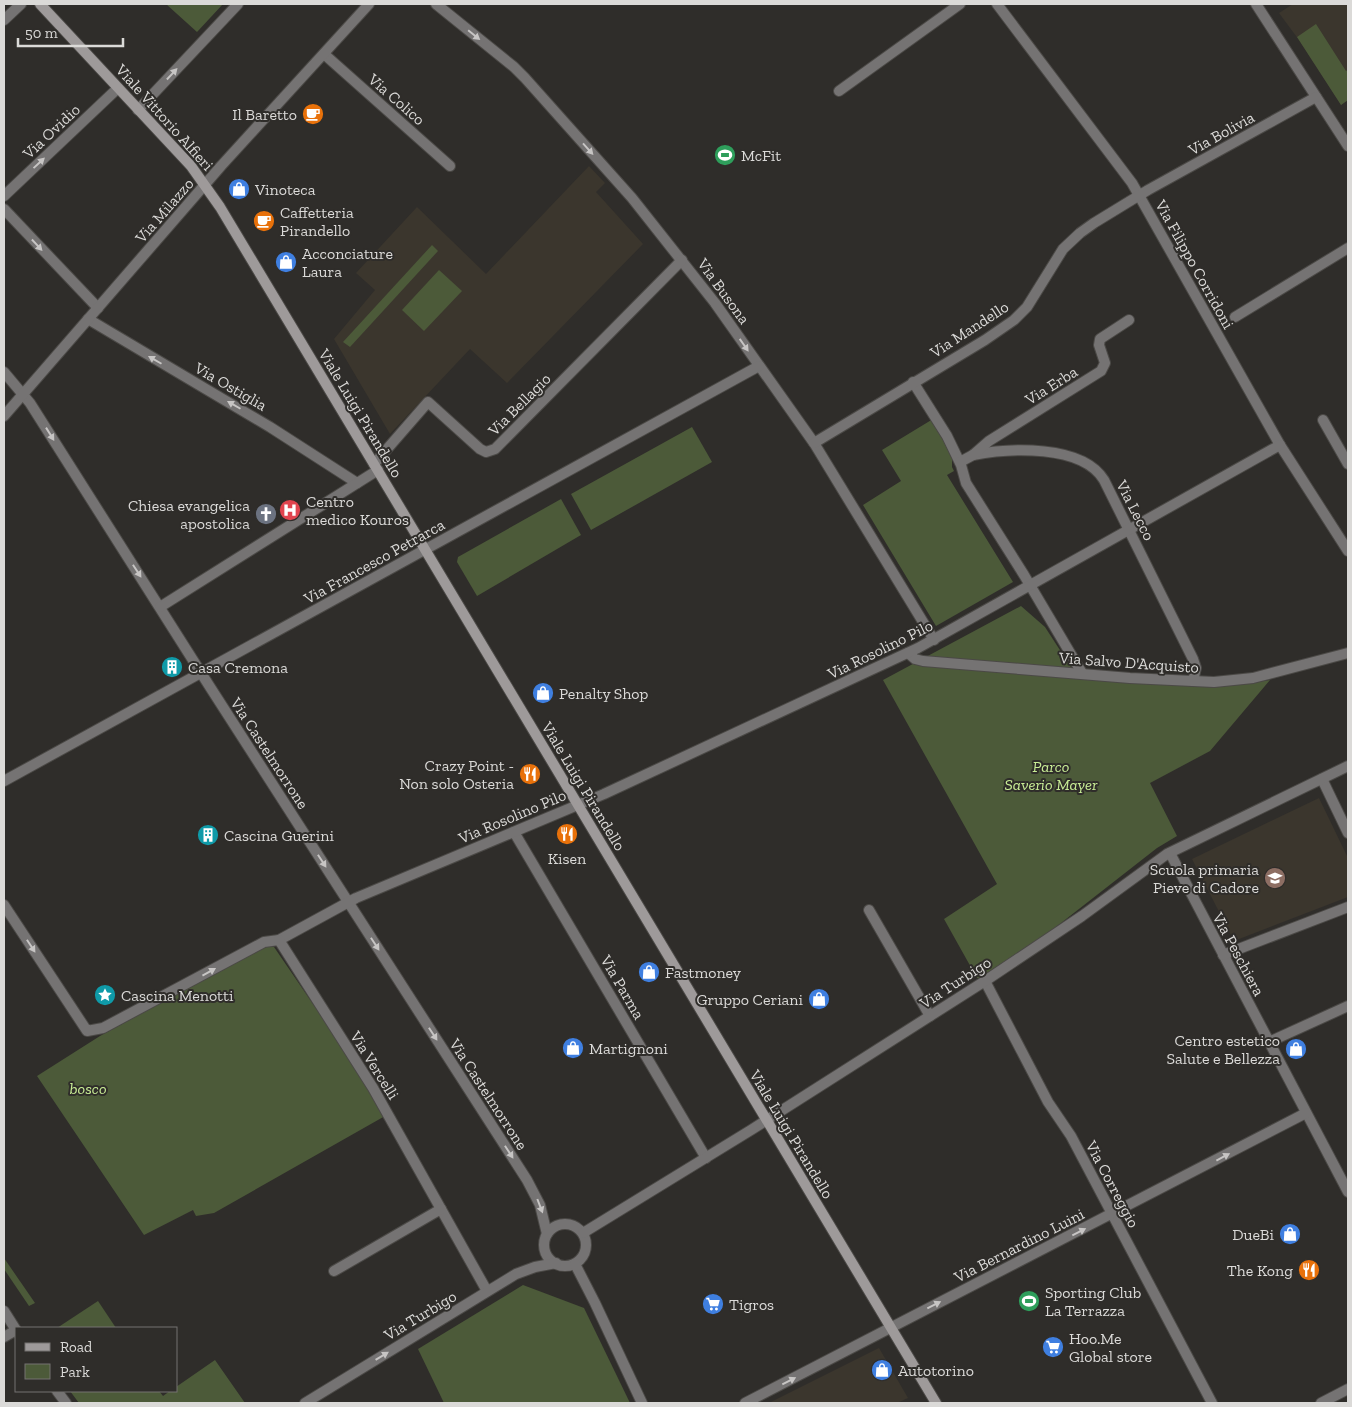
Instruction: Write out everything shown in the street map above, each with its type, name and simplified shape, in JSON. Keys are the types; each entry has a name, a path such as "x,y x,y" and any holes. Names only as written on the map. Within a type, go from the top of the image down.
{"main road":[{"name":"Viale Vittorio Alfieri","path":"40,4 191,166 206,185"},
{"name":"Viale Luigi Pirandello","path":"206,185 579,804 936,1403"}],"street":[{"path":"4,20 22,4"},
{"path":"138,110 238,4"},
{"name":"Via Busona","path":"436,4 525,78 632,198 682,260 707,292 814,443 934,640"},
{"path":"839,92 960,4"},
{"name":"Via Filippo Corridoni","path":"997,4 1129,178 1280,445 1348,551"},
{"path":"1256,4 1348,146"},
{"name":"Via Milazzo","path":"4,416 366,5"},
{"name":"Via Colico","path":"324,54 450,166"},
{"name":"Via Ovidio","path":"4,196 118,88"},
{"name":"Via Bolivia","path":"1140,196 1316,97"},
{"name":"Via Mandello","path":"814,443 985,340 1014,320 1027,307 1058,255 1071,241 1094,224 1140,196"},
{"path":"4,209 98,308"},
{"path":"1235,318 1348,248"},
{"name":"Via Bellagio","path":"376,467 428,402 480,449 486,452 495,450 682,260"},
{"name":"Via Ostiglia","path":"88,319 270,426 357,483"},
{"name":"Via Erba","path":"960,462 973,455 983,445 1101,371 1105,363 1099,345 1100,339 1129,320"},
{"name":"Via Francesco Petrarca","path":"4,782 759,366"},
{"name":"Via Castelmorrone","path":"4,372 23,393 533,1190 543,1213 547,1234"},
{"path":"913,382 960,462 966,483 1082,673"},
{"path":"1323,420 1348,464"},
{"name":"Via Rosolino Pilo","path":"4,905 87,1031 108,1026 264,942 279,940 348,903 579,804 908,653 1030,587 1280,445"},
{"name":"Via Lecco","path":"973,455 989,452 1048,451 1061,453 1088,464 1100,474 1193,659 1196,668 1193,681"},
{"path":"160,607 357,483 376,467"},
{"name":"Via Salvo D'Acquisto","path":"908,653 915,659 923,662 1130,678 1214,682 1240,680 1304,666 1348,653"},
{"name":"Via Turbigo","path":"583,1233 767,1120 985,981 1076,920 1170,852 1348,766"},
{"path":"1322,778 1348,833"},
{"name":"Via Parma","path":"514,832 706,1158"},
{"name":"Via Peschiera","path":"1170,852 1348,1192"},
{"path":"1223,954 1348,907"},
{"path":"869,910 930,1016"},
{"name":"Via Vercelli","path":"279,940 373,1088 487,1292"},
{"name":"Via Correggio","path":"985,981 1048,1102 1071,1136 1212,1403"},
{"path":"1269,1042 1348,1006"},
{"name":"Via Bernardino Luini","path":"745,1403 876,1337 1306,1113"},
{"path":"334,1271 441,1209"},
{"path":"564,1224 578,1228 583,1233 586,1246 584,1253 575,1264 562,1265 556,1263 546,1254 544,1248 547,1234 552,1229 564,1224"},
{"name":"Via Turbigo","path":"305,1403 516,1274 535,1267 556,1263"},
{"path":"575,1264 642,1403"},
{"path":"4,1311 15,1328"},
{"path":"4,1337 15,1331"},
{"path":"1321,1403 1348,1389"},
{"path":"58,1392 66,1403"}],"shaded area":[{"path":"1293,4 1348,4 1348,100 1341,105 1279,13"},
{"path":"589,166 605,183 596,192 643,244 507,383 470,349 390,434 334,339 375,290 356,273 417,207 486,274"},
{"name":"Scuola primaria Pieve di Cadore","path":"1319,798 1348,858 1348,897 1234,941 1192,859"},
{"path":"879,1348 908,1398 897,1403 769,1403"}],"green space":[{"path":"166,4 223,4 197,32"},
{"path":"1316,24 1346,71 1348,70 1348,100 1341,105 1297,37"},
{"path":"432,245 438,251 350,347 343,342"},
{"path":"439,270 462,291 424,331 402,310"},
{"path":"933,419 952,458 954,471 947,475 1013,582 936,626 863,505 901,481 882,450"},
{"path":"692,427 712,462 591,530 571,494"},
{"path":"561,499 581,535 477,596 457,562 458,557"},
{"name":"Parco Saverio Mayer","path":"1021,606 1045,627 1078,678 1204,687 1270,680 1210,751 1150,783 1177,836 1157,848 1038,941 980,978 977,978 944,919 997,884 883,680"},
{"name":"bosco","path":"265,946 274,947 341,1045 385,1116 214,1213 196,1216 193,1210 144,1235 37,1076 100,1036"},
{"path":"4,1258 35,1303 29,1306 4,1269"},
{"path":"523,1285 584,1308 630,1403 444,1403 418,1349"},
{"path":"98,1301 115,1327 59,1327"},
{"path":"215,1360 245,1403 79,1403 71,1392 160,1392 163,1396 169,1392 178,1392 178,1386"}],"place":[{"name":"Il Baretto","path":"313,114"},
{"name":"McFit","path":"725,155"},
{"name":"Vinoteca","path":"239,189"},
{"name":"Caffetteria Pirandello","path":"264,221"},
{"name":"Acconciature Laura","path":"286,262"},
{"name":"Centro medico Kouros","path":"290,510"},
{"name":"Chiesa evangelica apostolica","path":"266,514"},
{"name":"Casa Cremona","path":"172,667"},
{"name":"Penalty Shop","path":"543,693"},
{"name":"Crazy Point - Non solo Osteria","path":"530,774"},
{"name":"Kisen","path":"567,834"},
{"name":"Cascina Guerini","path":"208,835"},
{"name":"Scuola primaria Pieve di Cadore","path":"1275,878"},
{"name":"Fastmoney","path":"649,972"},
{"name":"Cascina Menotti","path":"105,995"},
{"name":"Gruppo Ceriani","path":"819,999"},
{"name":"Martignoni","path":"573,1048"},
{"name":"Centro estetico Salute e Bellezza","path":"1296,1049"},
{"name":"DueBi","path":"1290,1234"},
{"name":"The Kong","path":"1309,1270"},
{"name":"Sporting Club La Terrazza","path":"1029,1301"},
{"name":"Tigros","path":"713,1304"},
{"name":"Hoo.Me Global store","path":"1053,1347"},
{"name":"Autotorino","path":"882,1370"}]}
